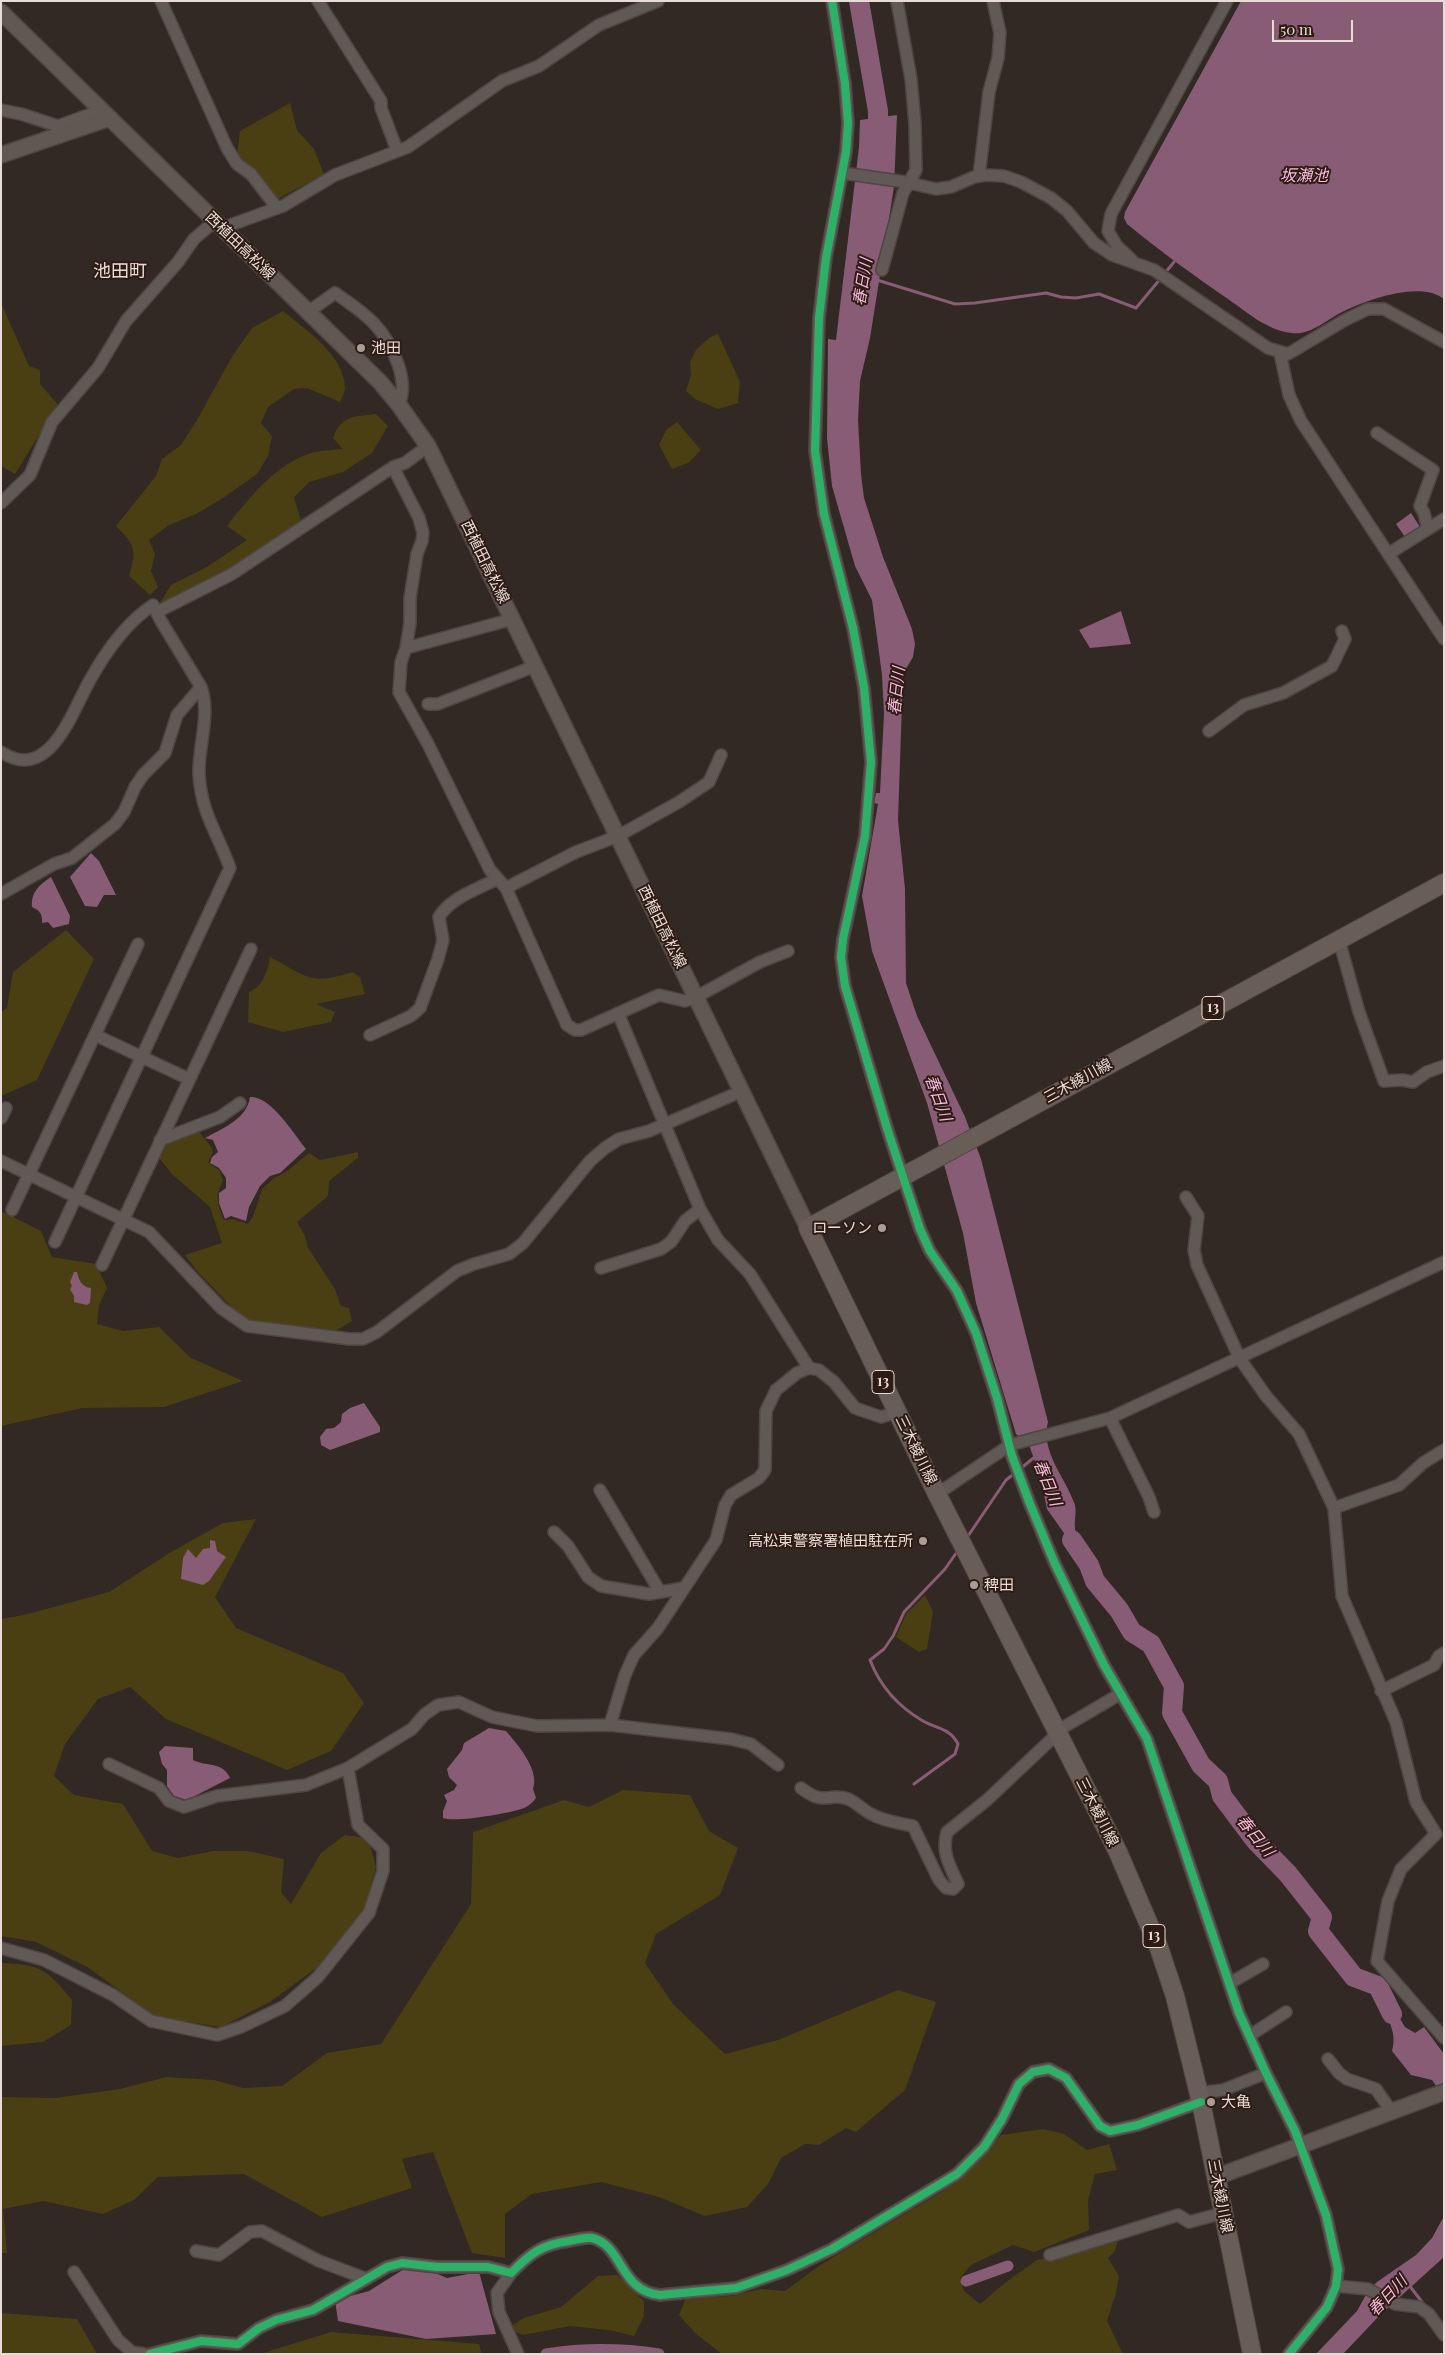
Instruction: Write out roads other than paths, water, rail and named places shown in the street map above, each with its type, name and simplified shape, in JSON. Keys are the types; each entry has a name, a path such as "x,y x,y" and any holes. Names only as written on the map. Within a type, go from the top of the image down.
{"main road":[{"name":"西植田高松線","path":"1,12 380,382 428,446 808,1228"},
{"path":"1,155 106,114"},
{"name":"三木綾川線","path":"1252,2354 1200,2098 1175,1996 1159,1948 1118,1852 937,1494 808,1228 1444,882"},
{"path":"1216,2177 1444,2092"}],"street":[{"path":"161,1 227,148 237,164 251,174 277,208"},
{"path":"318,1 381,101 381,108 397,150"},
{"path":"1,503 30,474 52,422 98,368 126,320 178,262 194,239 218,224 277,208 335,175 408,147 502,81 539,66 599,25 658,1"},
{"path":"832,1 847,105 847,142 845,174 826,258 818,318 816,452 824,514 853,628 869,729 871,762 865,836 841,957 845,986 852,1015 920,1229 930,1251 957,1291 976,1333 1030,1504 1055,1564 1084,1627 1146,1738 1249,2036 1301,2144 1326,2215 1338,2269 1336,2286 1327,2307 1289,2354"},
{"path":"882,270 903,193 916,170 915,124 911,79 897,1"},
{"path":"979,176 989,92 998,58 1000,33 993,1"},
{"path":"1135,263 1116,246 1108,231 1110,214 1227,1"},
{"path":"1,110 21,114 58,126 106,114"},
{"path":"845,174 908,182 936,189 951,187 979,176 1004,176 1021,182 1051,198 1067,211 1094,243 1112,255 1159,273 1268,348 1280,353 1288,354 1344,320 1368,309 1384,309 1444,342"},
{"path":"308,312 335,293 375,323 386,335 402,376 404,392 399,405"},
{"path":"1280,353 1289,395 1301,421 1444,639"},
{"path":"1377,433 1433,470 1420,506 1428,529"},
{"path":"157,612 232,574 394,466 406,463 428,446"},
{"path":"394,466 419,518 423,533 422,541 416,554 410,598 410,623 406,648 400,662 399,692 428,744 490,870 506,888 567,1024 575,1030 581,1030 659,995 685,1001 696,997 760,962 788,952"},
{"path":"1388,554 1444,519"},
{"path":"1,752 12,760 31,760 49,750 64,732 90,679 117,641 140,614 153,605 161,622 201,687 205,699 199,774 202,803 209,823 224,850 230,868 55,1242"},
{"path":"406,648 513,619"},
{"path":"1208,731 1244,705 1283,693 1332,666 1345,639 1342,631"},
{"path":"428,704 438,704 536,666"},
{"path":"1,894 54,864 72,858 115,824 124,812 135,787 143,775 164,753 177,715 201,687"},
{"path":"506,888 558,864 576,852 618,836 678,802 709,782 721,755"},
{"path":"370,1035 411,1016 420,1008 443,940 438,917 442,911 458,899 497,878"},
{"path":"1339,940 1359,1012 1384,1081 1402,1080 1413,1082 1427,1072 1444,1066"},
{"path":"12,1210 138,944"},
{"path":"102,1265 251,949"},
{"path":"618,1013 663,1126 700,1209 718,1240 750,1274 809,1368"},
{"path":"95,1035 189,1079"},
{"path":"1,1160 149,1232 221,1308 247,1326 363,1339 377,1332 457,1271 509,1254 523,1243 590,1161 605,1148 620,1139 663,1126 742,1091"},
{"path":"160,1140 220,1117 240,1103"},
{"path":"1186,1197 1198,1216 1194,1250 1196,1265 1240,1359 1266,1396 1299,1434 1334,1508 1342,1596 1355,1621 1381,1691 1396,1722 1416,1802 1440,1833 1401,1869 1388,1900 1377,1961 1444,2038"},
{"path":"600,1268 661,1249 671,1242 685,1222 700,1209"},
{"path":"937,1494 1012,1445 1110,1418 1240,1359 1444,1262"},
{"path":"610,1725 625,1675 634,1655 658,1628 716,1540 725,1505 730,1495 759,1478 764,1470 766,1412 776,1390 797,1373 809,1368 819,1370 834,1382 855,1408 881,1417 897,1412"},
{"path":"1110,1418 1149,1497 1154,1512"},
{"path":"1334,1508 1399,1485 1423,1463 1444,1450"},
{"path":"600,1490 660,1592"},
{"path":"554,1532 568,1546 588,1577 601,1586 649,1594 684,1588"},
{"path":"1381,1691 1434,1665 1438,1656 1444,1653"},
{"path":"801,1788 812,1797 822,1800 850,1800 871,1814 912,1826 939,1880 946,1888 953,1888 958,1884 945,1855 947,1832 987,1800 1058,1732 1120,1694"},
{"path":"110,1764 159,1788 169,1800 184,1807 217,1796 306,1785 348,1768 412,1728 424,1715 438,1705 458,1702 492,1717 537,1726 610,1725 731,1739 750,1744 778,1765"},
{"path":"1,1948 44,1960 113,1995 151,2021 170,2026 217,2035 241,2027 285,2006 318,1977 369,1913 383,1871 383,1850 358,1825 348,1768"},
{"path":"1230,1983 1263,1964"},
{"path":"1249,2036 1286,2012"},
{"path":"1328,2059 1339,2073 1347,2079 1376,2090 1391,2111"},
{"path":"517,2350 499,2312 497,2293 511,2273 531,2254 549,2244 592,2238 606,2246 630,2281 647,2294 660,2295 736,2288 787,2270 832,2249 957,2174 984,2147 1002,2119 1019,2084 1033,2072 1049,2068 1066,2078 1100,2126 1110,2131 1138,2124 1266,2073"},
{"path":"1050,2255 1178,2214 1189,2222 1224,2213"},
{"path":"196,2251 219,2255 250,2232 262,2232 319,2261 367,2279"},
{"path":"150,2354 201,2340 238,2344 259,2328 276,2320 313,2310 387,2267 402,2263 437,2267 488,2267 511,2273"},
{"path":"74,2272 118,2340 132,2352 144,2354"},
{"path":"1336,2286 1368,2289 1395,2304 1419,2307 1429,2314 1444,2335"}],"water":[{"name":"坂瀬池","path":"1241,1 1444,1 1444,299 1422,291 1393,294 1352,307 1318,327 1305,332 1291,333 1282,331 1266,325 1250,315 1177,263 1127,224 1124,218 1125,212"},
{"path":"897,115 894,187 870,338 860,381 858,420 864,498 883,557 912,629 915,644 913,657 903,674 898,820 905,889 906,983 917,1016 965,1117 981,1159 1048,1422 1046,1433 1048,1444 1055,1465 1075,1505 1075,1530 1087,1566 1047,1509 1040,1475 1029,1445 1016,1434 976,1303 963,1233 927,1103 872,951 862,896 878,804 874,803 876,793 880,793 884,714 882,675 872,600 855,566 832,486 827,438 828,339 836,340 859,147 860,120"},
{"path":"1411,513 1420,527 1405,537 1396,524"},
{"path":"1121,611 1131,644 1090,648 1079,630"},
{"path":"91,853 99,861 116,895 104,895 97,907 85,906 70,877"},
{"path":"51,877 70,916 69,924 53,928 48,922 42,923 40,913 32,907 34,893"},
{"path":"250,1097 266,1102 288,1125 306,1149 280,1173 270,1176 260,1186 249,1207 246,1221 231,1216 225,1219 219,1203 219,1193 226,1188 226,1178 219,1168 210,1163 212,1157 218,1152 213,1140 205,1138 239,1117 248,1105"},
{"path":"74,1272 77,1272 83,1285 91,1288 90,1303 87,1305 74,1302 70,1282"},
{"path":"364,1403 380,1427 380,1432 330,1450 321,1445 320,1437 326,1429 334,1428 341,1422 342,1414 350,1408"},
{"path":"210,1540 215,1541 217,1551 226,1557 209,1581 203,1585 181,1579 183,1558 188,1549 196,1558 203,1549 210,1548"},
{"path":"489,1728 506,1731 522,1750 531,1766 534,1782 533,1789 536,1798 531,1804 518,1810 483,1817 443,1818 443,1811 447,1801 444,1795 454,1790 457,1785 449,1777 447,1769 462,1750 464,1743"},
{"path":"165,1746 193,1748 193,1760 219,1767 230,1778 187,1800 174,1796 167,1786 167,1770 162,1764 159,1752"},
{"path":"1380,1986 1405,2027 1415,2033 1424,2027 1444,2054 1444,2097 1432,2080 1411,2075 1392,2051 1393,2034 1382,2003"},
{"path":"1444,2216 1444,2257 1381,2314 1343,2354 1316,2354 1357,2311 1368,2291 1377,2282 1416,2255 1432,2238"},
{"path":"404,2269 426,2269 447,2278 479,2272 496,2334 426,2339 338,2321 335,2300 369,2291"}],"waterway":[{"name":"春日川","path":"859,1 878,111 878,145"},
{"path":"1165,273 1174,262"},
{"path":"877,280 955,304 1046,293 1076,298 1099,294 1136,308 1161,278"},
{"path":"1020,1469 1036,1456"},
{"path":"966,1539 1006,1480 1015,1473"},
{"name":"春日川","path":"1072,1540 1089,1565 1095,1581 1119,1610 1132,1632 1151,1644 1174,1686 1172,1713 1201,1765 1218,1781 1222,1796 1255,1840 1288,1874 1322,1917 1318,1931 1354,1977 1378,1986 1392,2014"},
{"path":"914,1784 955,1754 958,1744 947,1732 923,1721 898,1702 879,1679 870,1660 884,1649 893,1636 904,1612 945,1569 959,1549"},
{"path":"966,2281 1008,2266"},
{"path":"1409,2285 1425,2306"},
{"path":"546,2354 602,2350 659,2354"}],"place":[{"name":"池田","path":"361,348"},
{"name":"ローソン","path":"882,1228"},
{"name":"高松東警察署植田駐在所","path":"923,1541"},
{"name":"稗田","path":"974,1585"},
{"name":"大亀","path":"1211,2102"}],"district":[{"name":"池田町","path":"120,271"}]}
